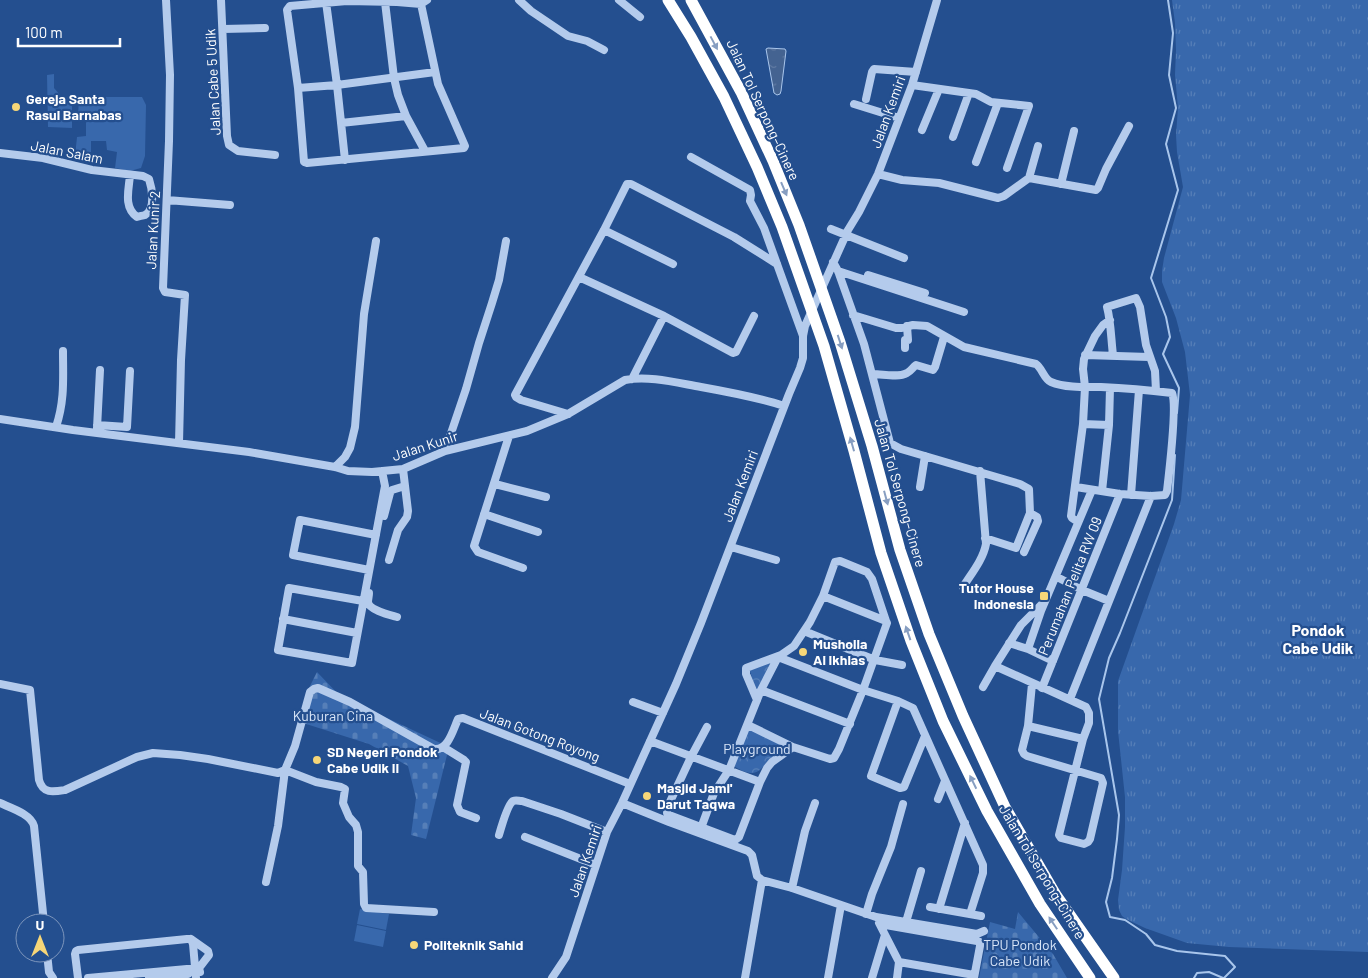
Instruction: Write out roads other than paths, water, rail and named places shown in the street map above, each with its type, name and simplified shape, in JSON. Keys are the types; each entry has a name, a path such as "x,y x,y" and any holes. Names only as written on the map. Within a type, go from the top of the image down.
{"highway":[{"name":"Jalan Tol Serpong–Cinere","path":"668,0 724,97 757,167 782,227 824,346 881,553 911,641 943,721 987,811 1040,904 1090,978"},
{"name":"Jalan Tol Serpong–Cinere","path":"690,0 740,92 773,161 799,225 846,361 872,446 900,550 929,634 963,716 1005,807 1052,887 1114,978"}],"street":[{"name":"Jalan Kunir 2","path":"166,0 170,75 163,288 165,292 183,294 186,298 181,360 179,443"},
{"name":"Jalan Cabe 5 Udik","path":"221,0 227,136 229,145 238,151 275,155"},
{"path":"519,0 530,11 568,36 587,41 604,50"},
{"path":"619,0 640,17"},
{"name":"Jalan Kemiri","path":"552,978 566,957 607,832 650,741 701,622 802,363 804,351 802,336 805,326 834,266 846,235 860,212 878,174 912,85 937,0"},
{"path":"326,2 345,160"},
{"path":"326,2 386,2 424,2 435,72 443,96 465,146 462,148 345,160 304,162 298,88 288,8 290,6 326,2"},
{"path":"386,2 394,78 398,95 406,116 425,151"},
{"path":"223,29 265,28"},
{"path":"866,99 874,69 916,72"},
{"path":"298,88 337,85 435,72"},
{"path":"912,85 976,94 991,102 1030,106 1007,168"},
{"path":"922,130 939,88"},
{"path":"953,137 969,93"},
{"path":"976,162 998,103"},
{"path":"854,104 899,118"},
{"path":"341,123 406,116"},
{"path":"1029,178 1097,190 1129,126"},
{"path":"1061,184 1074,131"},
{"path":"878,174 902,180 939,183 998,198 1004,196 1029,178 1038,146"},
{"name":"Jalan Salam","path":"0,153 43,158 92,170 144,176 150,182 151,208 146,214 136,217 131,213 128,206 130,175"},
{"path":"691,157 750,190 750,201 764,228 802,336"},
{"path":"568,414 522,400 516,397 515,394 579,278 626,185 629,183 734,237 777,264"},
{"path":"167,200 230,205"},
{"path":"831,229 904,258"},
{"path":"604,230 673,264"},
{"path":"335,467 345,457 350,448 355,426 364,314 376,241"},
{"path":"445,451 492,303 506,241"},
{"path":"834,266 925,293"},
{"path":"834,266 964,312"},
{"path":"834,266 864,344 890,443 900,448 1026,486 1029,489 1030,513 1016,548 986,538"},
{"path":"579,278 664,316 735,353 754,316"},
{"path":"1113,355 1107,307 1136,298 1140,307 1155,371 1156,391"},
{"path":"854,315 896,328 913,325 927,326 969,349 1036,364 1050,382 1068,386 1172,393 1168,491 1165,496 1120,494 1076,487"},
{"path":"632,379 664,316"},
{"path":"1078,522 1071,516 1083,424 1085,387 1082,369 1085,355 1098,330 1110,320"},
{"path":"905,348 905,340 908,340 907,326"},
{"path":"873,374 903,374 916,365 933,370 944,337"},
{"path":"56,426 62,407 63,350"},
{"path":"1085,355 1150,356"},
{"path":"100,370 96,429 127,427 130,371"},
{"name":"Jalan Kunir","path":"0,419 96,429 179,443 249,452 348,471 382,472 402,469 445,451 527,431 568,414 625,380 642,378 678,382 750,396 784,406"},
{"path":"1102,491 1109,425 1110,388"},
{"path":"1131,494 1139,390"},
{"path":"1083,424 1109,425"},
{"path":"510,436 474,542 475,549 478,552 523,568"},
{"path":"920,486 926,456"},
{"path":"389,560 398,530 407,517 408,511 402,469"},
{"path":"963,587 984,551 986,538 980,471"},
{"path":"363,602 289,588 278,650 352,663 385,486 382,472"},
{"path":"495,484 546,497"},
{"path":"397,617 375,610 368,602 380,534 390,493 392,490 405,486"},
{"path":"1028,649 1092,490"},
{"name":"Perumahan Pelita RW 09","path":"1042,688 1120,494"},
{"path":"1070,699 1151,496"},
{"path":"1024,552 1038,521 1037,517 1030,513"},
{"path":"484,514 538,532"},
{"path":"369,570 293,555 300,520 376,535"},
{"path":"730,547 776,560"},
{"path":"748,725 793,747 830,759 834,758 850,724 887,623 872,579 867,572 840,561 836,562 823,596 810,622 794,646 778,657 746,668 746,674 757,700"},
{"path":"1057,577 1109,601"},
{"path":"823,596 886,621"},
{"path":"983,687 994,666 1021,626 1047,599"},
{"path":"283,620 358,633"},
{"path":"804,632 875,660 902,665"},
{"path":"1010,643 1053,661"},
{"path":"778,657 913,708 983,865 983,873 970,914"},
{"path":"702,828 714,793 729,770 761,690 778,657"},
{"path":"994,666 1070,699 1086,708 1089,713 1088,723 1083,739 1076,770 1059,835 1061,838 1084,844 1090,839 1103,783 1101,778 1076,770 1027,756 1024,754 1022,750 1028,726 1032,684"},
{"path":"0,684 30,690 39,780 43,788 48,791 66,790 136,758 153,753 208,759 278,773 285,770 316,782 341,786 345,789 343,803 349,817 358,828 358,866 363,872 364,904 366,908 434,912"},
{"path":"266,882 278,826 285,770 310,692 314,689 318,688 350,702 434,749 438,750 443,747 464,760 466,762 457,805 460,812 476,818"},
{"path":"761,690 850,724"},
{"path":"898,701 871,776 900,788 904,787 925,736"},
{"path":"633,702 662,713"},
{"name":"Jalan Gotong Royong","path":"443,747 458,719 463,718 630,784"},
{"path":"1028,726 1083,739"},
{"path":"706,728 668,806 667,813 733,839 738,839 767,768 772,762 793,747"},
{"path":"650,741 760,782"},
{"path":"938,799 945,781"},
{"path":"499,835 509,807 515,801 522,801 561,814 607,832"},
{"path":"0,803 33,821 43,913"},
{"path":"622,803 748,851 752,855 758,876 762,880 841,904 866,914 977,934 984,931"},
{"path":"792,888 805,831 815,803"},
{"path":"866,914 891,847 903,804"},
{"path":"939,909 965,822"},
{"path":"525,837 596,865"},
{"path":"906,922 921,871"},
{"path":"745,978 762,880"},
{"path":"828,978 841,904"},
{"path":"930,907 981,916"},
{"path":"876,916 899,962 897,978"},
{"path":"880,924 980,942 974,977 899,962"},
{"path":"872,978 885,935"},
{"path":"78,978 75,954 78,950 187,939 191,939 208,951 209,955 198,973"},
{"path":"191,939 198,973"},
{"path":"48,963 49,972 53,978"},
{"path":"88,978 198,973"},
{"path":"149,978 198,973"}],"water":[{"path":"766,49 785,49 786,51 781,91 777,95 774,93"}],"waterway":[{"path":"1168,0 1173,33 1169,75 1176,108 1166,144 1178,190 1151,278 1166,317 1170,337 1163,354 1179,388 1177,413"},
{"path":"1175,455 1172,500 1109,658 1099,699 1119,815 1112,878 1106,902 1110,917 1125,920 1146,934 1155,945 1177,951 1225,956 1235,967 1224,978"},
{"path":"1194,978 1197,973 1209,972 1223,978"}],"place":[{"name":"Gereja Santa Rasul Barnabas","path":"16,107"},
{"name":"Tutor House Indonesia","path":"1044,596"},
{"name":"Musholla Al Ikhlas","path":"803,652"},
{"name":"SD Negeri Pondok Cabe Udik II","path":"317,760"},
{"name":"Masjid Jami' Darut Taqwa","path":"647,796"},
{"name":"Politeknik Sahid","path":"414,945"}],"district":[{"name":"Pondok Cabe Udik","path":"1318,639"}],"park label":[{"name":"Kuburan Cina","path":"333,716"},
{"name":"Playground","path":"757,749"},
{"name":"TPU Pondok Cabe Udik","path":"1020,954"}]}
